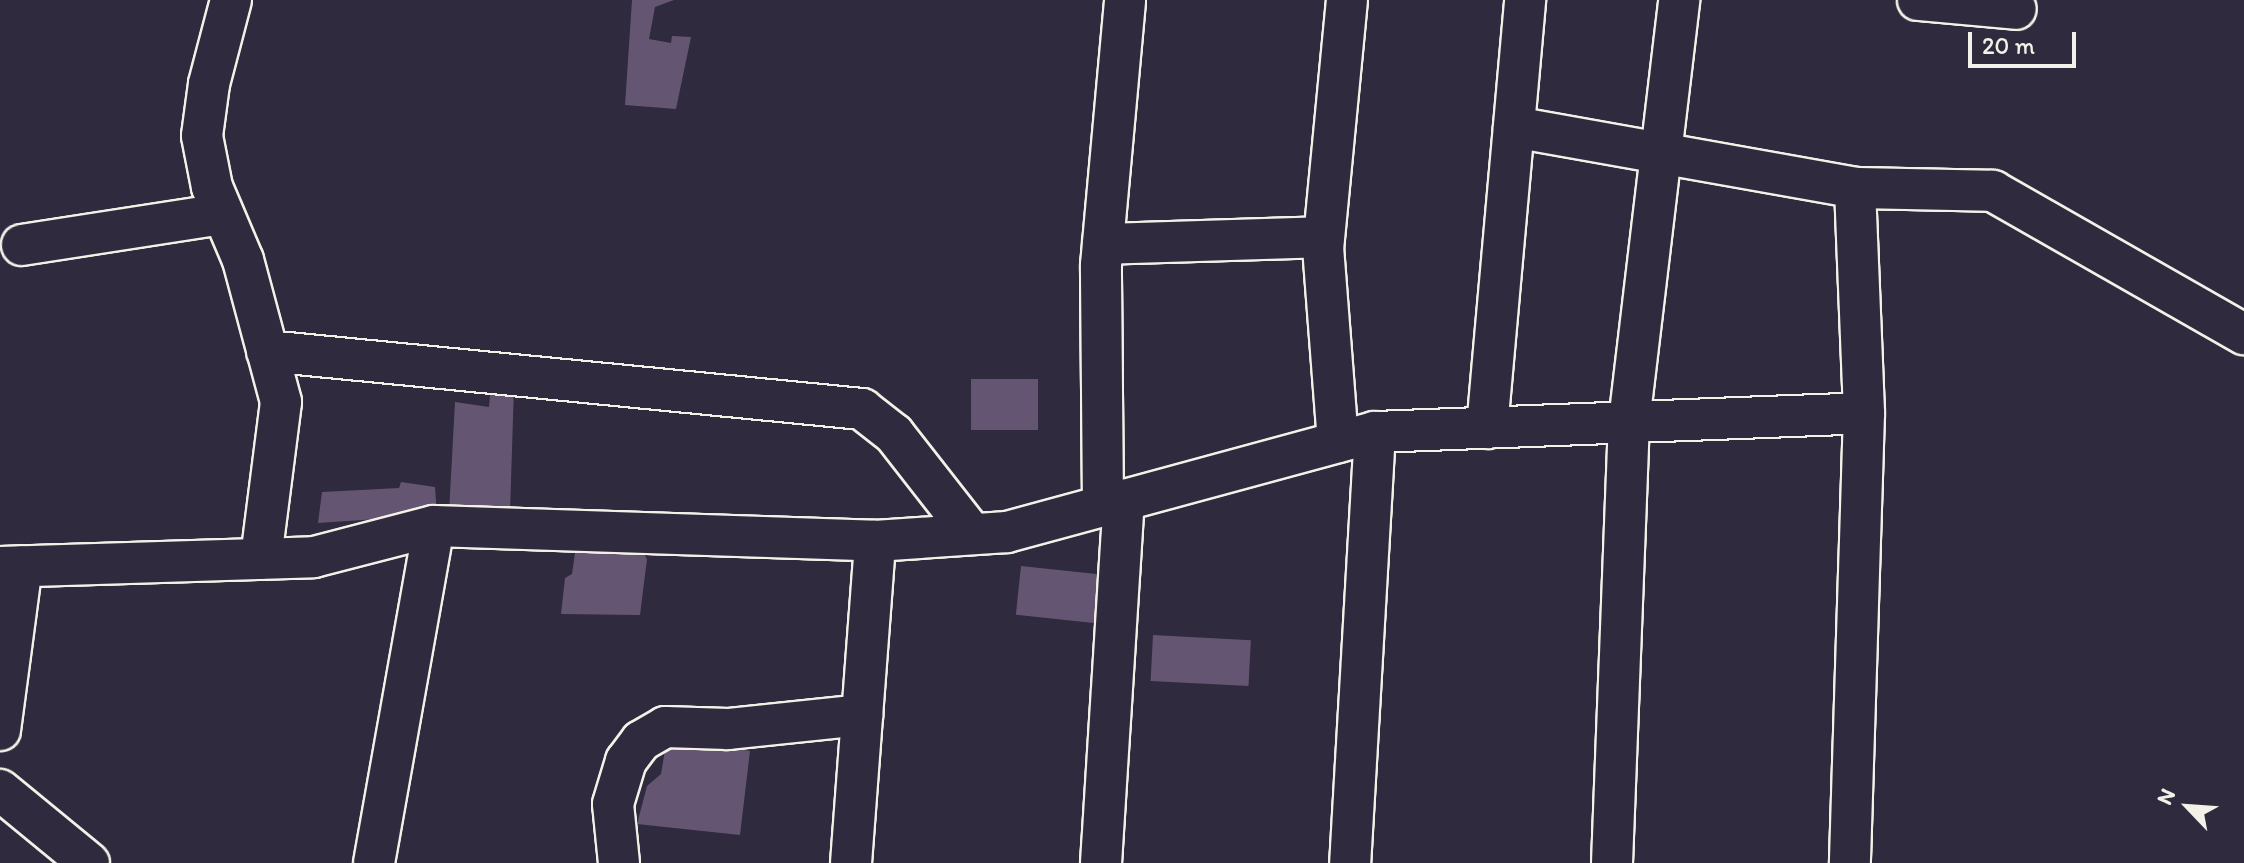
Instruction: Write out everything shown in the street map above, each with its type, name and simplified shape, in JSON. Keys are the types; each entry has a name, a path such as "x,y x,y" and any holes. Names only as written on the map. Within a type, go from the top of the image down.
{"street":[{"path":"231,0 209,84 202,136 222,214 243,260 281,402 261,559"},
{"path":"1101,863 1114,503 1103,244 1125,0"},
{"path":"1347,0 1324,237 1356,437 1350,863"},
{"path":"1487,428 1525,0"},
{"path":"1612,863 1629,422 1679,0"},
{"path":"1918,0 2016,9"},
{"path":"1514,127 1661,150 1855,188 1993,191 2244,334"},
{"path":"1850,863 1864,413 1855,188"},
{"path":"22,245 222,214"},
{"path":"1103,244 1324,237"},
{"path":"267,351 862,409 894,434 972,534"},
{"path":"0,730 11,566 314,557 434,526 875,541 1007,532 1356,437 1487,428 1864,413"},
{"path":"374,863 434,526"},
{"path":"851,863 875,541"},
{"path":"619,863 613,804 626,761 641,741 665,727 728,729 862,715"},
{"path":"0,790 89,863"}],"building":[{"path":"632,0 674,0 655,7 649,39 671,43 672,36 691,37 676,109 625,105"},
{"path":"971,379 1038,379 1038,430 971,430"},
{"path":"491,384 514,387 510,512 449,513 455,402 489,407"},
{"path":"401,482 435,487 437,515 318,523 322,492 399,488"},
{"path":"577,539 636,539 647,559 640,615 561,614 565,578 572,574"},
{"path":"1021,566 1111,575 1105,624 1016,615"},
{"path":"1153,635 1251,640 1248,686 1151,681"},
{"path":"667,738 750,751 740,835 637,824 647,786 661,774"}]}
